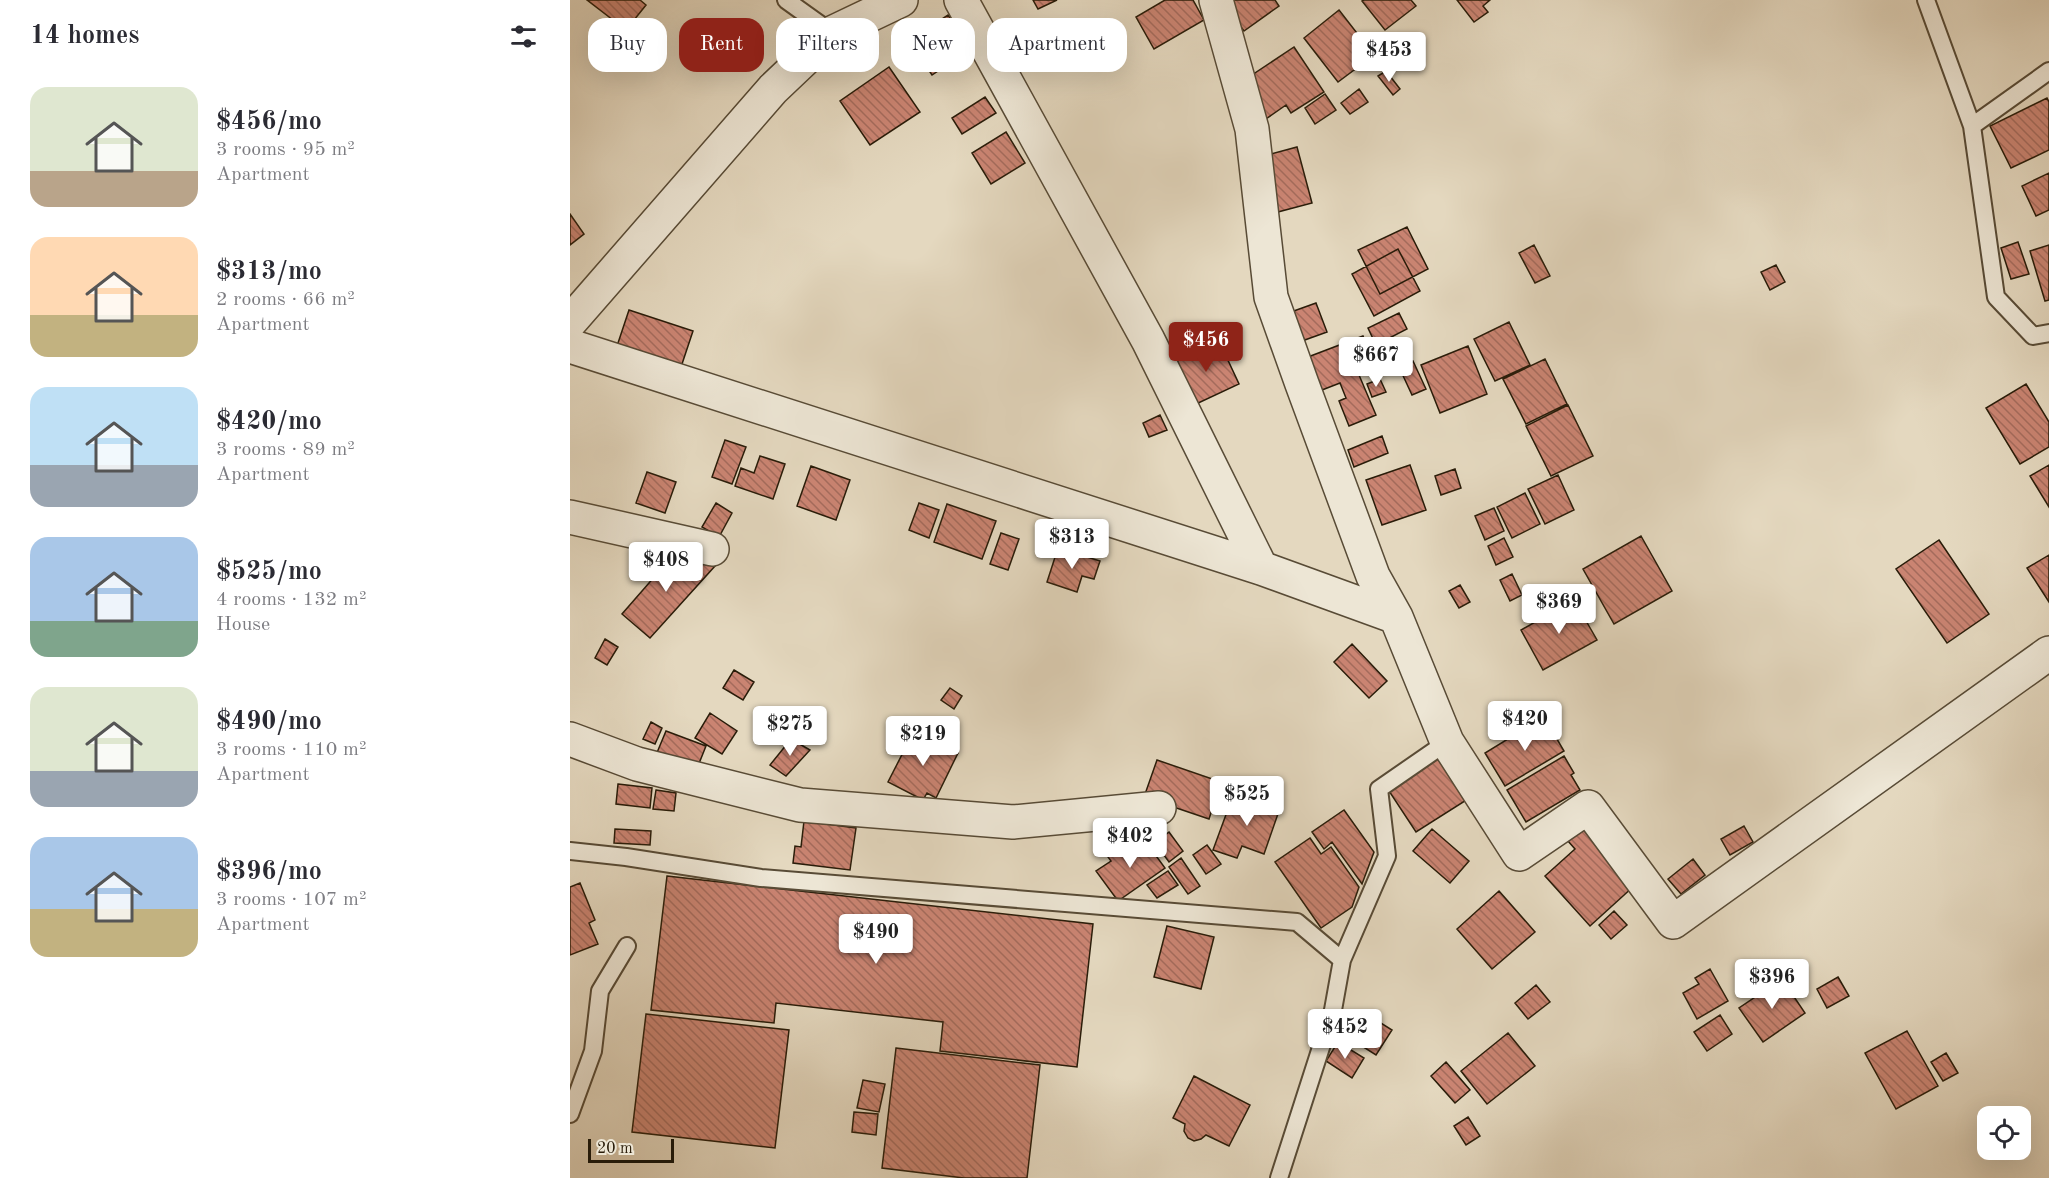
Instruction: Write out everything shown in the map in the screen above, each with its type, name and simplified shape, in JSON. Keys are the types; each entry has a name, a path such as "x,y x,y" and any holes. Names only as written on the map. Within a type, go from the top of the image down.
{"street":[{"path":"863,18 901,0"},
{"path":"961,0 1148,340 1261,568"},
{"path":"1216,0 1252,129 1271,297 1372,576 1396,617 1447,742 1519,854 1588,807 1673,922 2049,653"},
{"path":"570,322 773,89 791,72"},
{"path":"570,346 1261,568 1396,617"},
{"path":"570,518 712,549"},
{"path":"570,740 637,764 800,805 1013,822 1159,808"}],"lane":[{"path":"786,0 811,18"},
{"path":"1926,0 1972,126 1996,297 2033,336 2049,333"},
{"path":"1972,126 2049,71"},
{"path":"1279,1178 1333,1010 1342,960 1387,856 1379,789 1447,742"},
{"path":"570,851 626,857 761,878 1297,922 1342,960"},
{"path":"570,1114 593,1051 600,991 627,946"}],"building":[{"path":"587,0 640,0 646,5 636,18 610,18"},
{"path":"1033,0 1057,0 1038,9"},
{"path":"1165,0 1193,0 1204,20 1154,49 1136,17"},
{"path":"1221,0 1275,0 1279,6 1244,31"},
{"path":"1411,0 1416,6 1385,30 1362,1"},
{"path":"1457,0 1490,0 1483,6 1488,12 1474,22"},
{"path":"1339,10 1374,55 1338,82 1304,38"},
{"path":"1294,47 1324,92 1291,113 1286,105 1263,121 1243,81"},
{"path":"889,67 920,112 870,145 840,101"},
{"path":"1386,71 1400,89 1393,95 1378,76"},
{"path":"1359,89 1368,102 1350,114 1341,103"},
{"path":"1325,94 1336,110 1315,124 1305,108"},
{"path":"985,97 996,113 962,134 952,118"},
{"path":"2047,98 2049,102 2049,150 2011,168 1990,126"},
{"path":"1006,132 1025,163 991,184 972,153"},
{"path":"1297,147 1312,203 1274,213 1260,157"},
{"path":"2049,173 2049,210 2036,216 2022,186"},
{"path":"570,214 584,234 570,245"},
{"path":"1407,227 1428,269 1380,294 1358,250"},
{"path":"2018,242 2029,274 2011,279 2001,248"},
{"path":"1534,245 1550,276 1535,283 1519,253"},
{"path":"2049,245 2049,300 2045,301 2030,251"},
{"path":"1398,249 1420,291 1374,316 1352,274"},
{"path":"1776,265 1785,282 1770,290 1761,272"},
{"path":"1316,303 1327,332 1302,341 1291,312"},
{"path":"629,310 693,331 681,367 617,346"},
{"path":"1399,313 1407,329 1376,345 1368,328"},
{"path":"1509,322 1530,365 1495,381 1474,339"},
{"path":"1363,336 1377,368 1359,375 1376,415 1349,426 1339,401 1346,398 1340,383 1322,390 1308,357"},
{"path":"1219,341 1239,384 1194,405 1173,363"},
{"path":"1468,346 1487,394 1440,413 1421,365"},
{"path":"1545,359 1567,404 1526,424 1503,379"},
{"path":"1413,361 1426,389 1412,395 1399,367"},
{"path":"1380,379 1386,392 1372,397 1367,384"},
{"path":"2026,384 2049,422 2049,447 2020,464 1986,408"},
{"path":"1568,405 1593,456 1551,476 1526,426"},
{"path":"1160,415 1167,430 1149,437 1143,423"},
{"path":"1382,436 1388,453 1354,467 1348,450"},
{"path":"725,440 746,447 732,484 712,477"},
{"path":"760,456 785,464 773,499 735,486 741,468 754,473"},
{"path":"1410,465 1426,510 1382,525 1366,480"},
{"path":"2049,465 2049,507 2030,476"},
{"path":"811,466 850,480 836,520 797,506"},
{"path":"1455,469 1461,488 1441,495 1435,476"},
{"path":"647,472 676,482 665,513 636,503"},
{"path":"1558,475 1574,510 1545,524 1528,489"},
{"path":"1525,493 1540,524 1512,538 1497,507"},
{"path":"716,503 732,513 719,537 702,527"},
{"path":"919,503 939,510 929,538 909,530"},
{"path":"947,504 996,521 982,559 934,542"},
{"path":"1494,508 1504,531 1485,540 1475,516"},
{"path":"1001,533 1019,539 1008,570 990,564"},
{"path":"1641,536 1672,591 1614,624 1583,569"},
{"path":"1504,538 1513,557 1496,565 1488,546"},
{"path":"1939,540 1989,614 1947,643 1896,569"},
{"path":"1058,548 1100,561 1094,579 1082,576 1077,592 1047,582"},
{"path":"676,552 690,564 695,559 715,566 650,638 622,614"},
{"path":"2049,555 2049,602 2027,568"},
{"path":"1512,574 1522,595 1510,601 1500,580"},
{"path":"1460,585 1470,602 1459,608 1449,591"},
{"path":"1574,600 1597,640 1543,670 1521,630"},
{"path":"605,639 618,647 607,665 595,658"},
{"path":"1352,644 1387,681 1369,698 1334,662"},
{"path":"734,670 754,682 743,700 723,688"},
{"path":"950,688 962,696 954,709 941,700"},
{"path":"710,713 737,731 722,754 695,738"},
{"path":"1544,717 1564,751 1505,786 1485,753"},
{"path":"651,722 662,728 655,744 643,739"},
{"path":"666,731 706,746 696,771 656,755"},
{"path":"914,731 958,753 936,798 927,793 923,800 888,782"},
{"path":"791,739 810,750 786,776 770,765"},
{"path":"1564,756 1574,773 1571,775 1580,790 1526,822 1507,790"},
{"path":"1441,757 1468,799 1416,832 1389,791"},
{"path":"1157,760 1221,782 1209,819 1144,797"},
{"path":"618,784 652,788 650,808 616,804"},
{"path":"656,790 676,793 674,811 653,809"},
{"path":"1245,796 1280,808 1264,854 1242,846 1237,858 1213,850 1231,801 1242,805"},
{"path":"1344,810 1374,852 1362,884 1332,842 1324,849 1312,832"},
{"path":"804,821 856,828 850,870 793,863 795,846 801,847"},
{"path":"1744,826 1753,842 1730,855 1721,839"},
{"path":"1582,828 1634,886 1590,926 1545,876 1575,849 1568,841"},
{"path":"615,829 651,831 650,845 614,843"},
{"path":"1432,829 1469,861 1450,883 1413,851"},
{"path":"1169,832 1183,851 1169,862 1155,843"},
{"path":"1143,838 1165,868 1118,901 1096,871 1111,861 1108,857 1121,848 1124,851"},
{"path":"1310,838 1321,854 1331,847 1359,887 1352,907 1321,928 1275,862"},
{"path":"1207,845 1221,864 1206,874 1193,855"},
{"path":"1181,858 1200,886 1188,894 1169,867"},
{"path":"1693,859 1705,875 1681,894 1668,879"},
{"path":"1168,871 1178,885 1157,898 1147,885"},
{"path":"667,876 1093,924 1077,1067 940,1051 943,1022 776,1003 774,1023 651,1010"},
{"path":"580,883 595,920 589,923 598,944 570,955 570,887"},
{"path":"1499,891 1535,932 1492,969 1457,929"},
{"path":"1614,911 1627,925 1611,939 1599,925"},
{"path":"1167,926 1214,937 1201,989 1154,977"},
{"path":"1710,969 1728,1001 1697,1019 1683,993 1699,984 1695,978"},
{"path":"1838,977 1849,996 1827,1008 1817,989"},
{"path":"1782,979 1805,1013 1763,1042 1739,1008"},
{"path":"1536,985 1550,1002 1528,1019 1515,1003"},
{"path":"1365,1013 1392,1030 1376,1055 1346,1036 1357,1019 1361,1021"},
{"path":"646,1014 789,1030 775,1148 632,1132"},
{"path":"1720,1015 1732,1034 1707,1051 1694,1032"},
{"path":"1907,1031 1938,1086 1896,1109 1865,1053"},
{"path":"1508,1033 1535,1066 1487,1104 1461,1071"},
{"path":"1338,1042 1364,1058 1352,1078 1326,1061"},
{"path":"896,1048 1040,1065 1027,1178 964,1178 882,1168"},
{"path":"1946,1053 1958,1073 1943,1081 1931,1062"},
{"path":"1446,1062 1470,1090 1455,1103 1431,1076"},
{"path":"1194,1076 1250,1105 1229,1146 1206,1135 1194,1141 1188,1138 1184,1131 1185,1124 1173,1118"},
{"path":"863,1080 885,1084 879,1112 857,1108"},
{"path":"854,1112 878,1114 876,1135 852,1132"},
{"path":"1468,1117 1480,1136 1466,1145 1454,1126"}]}
